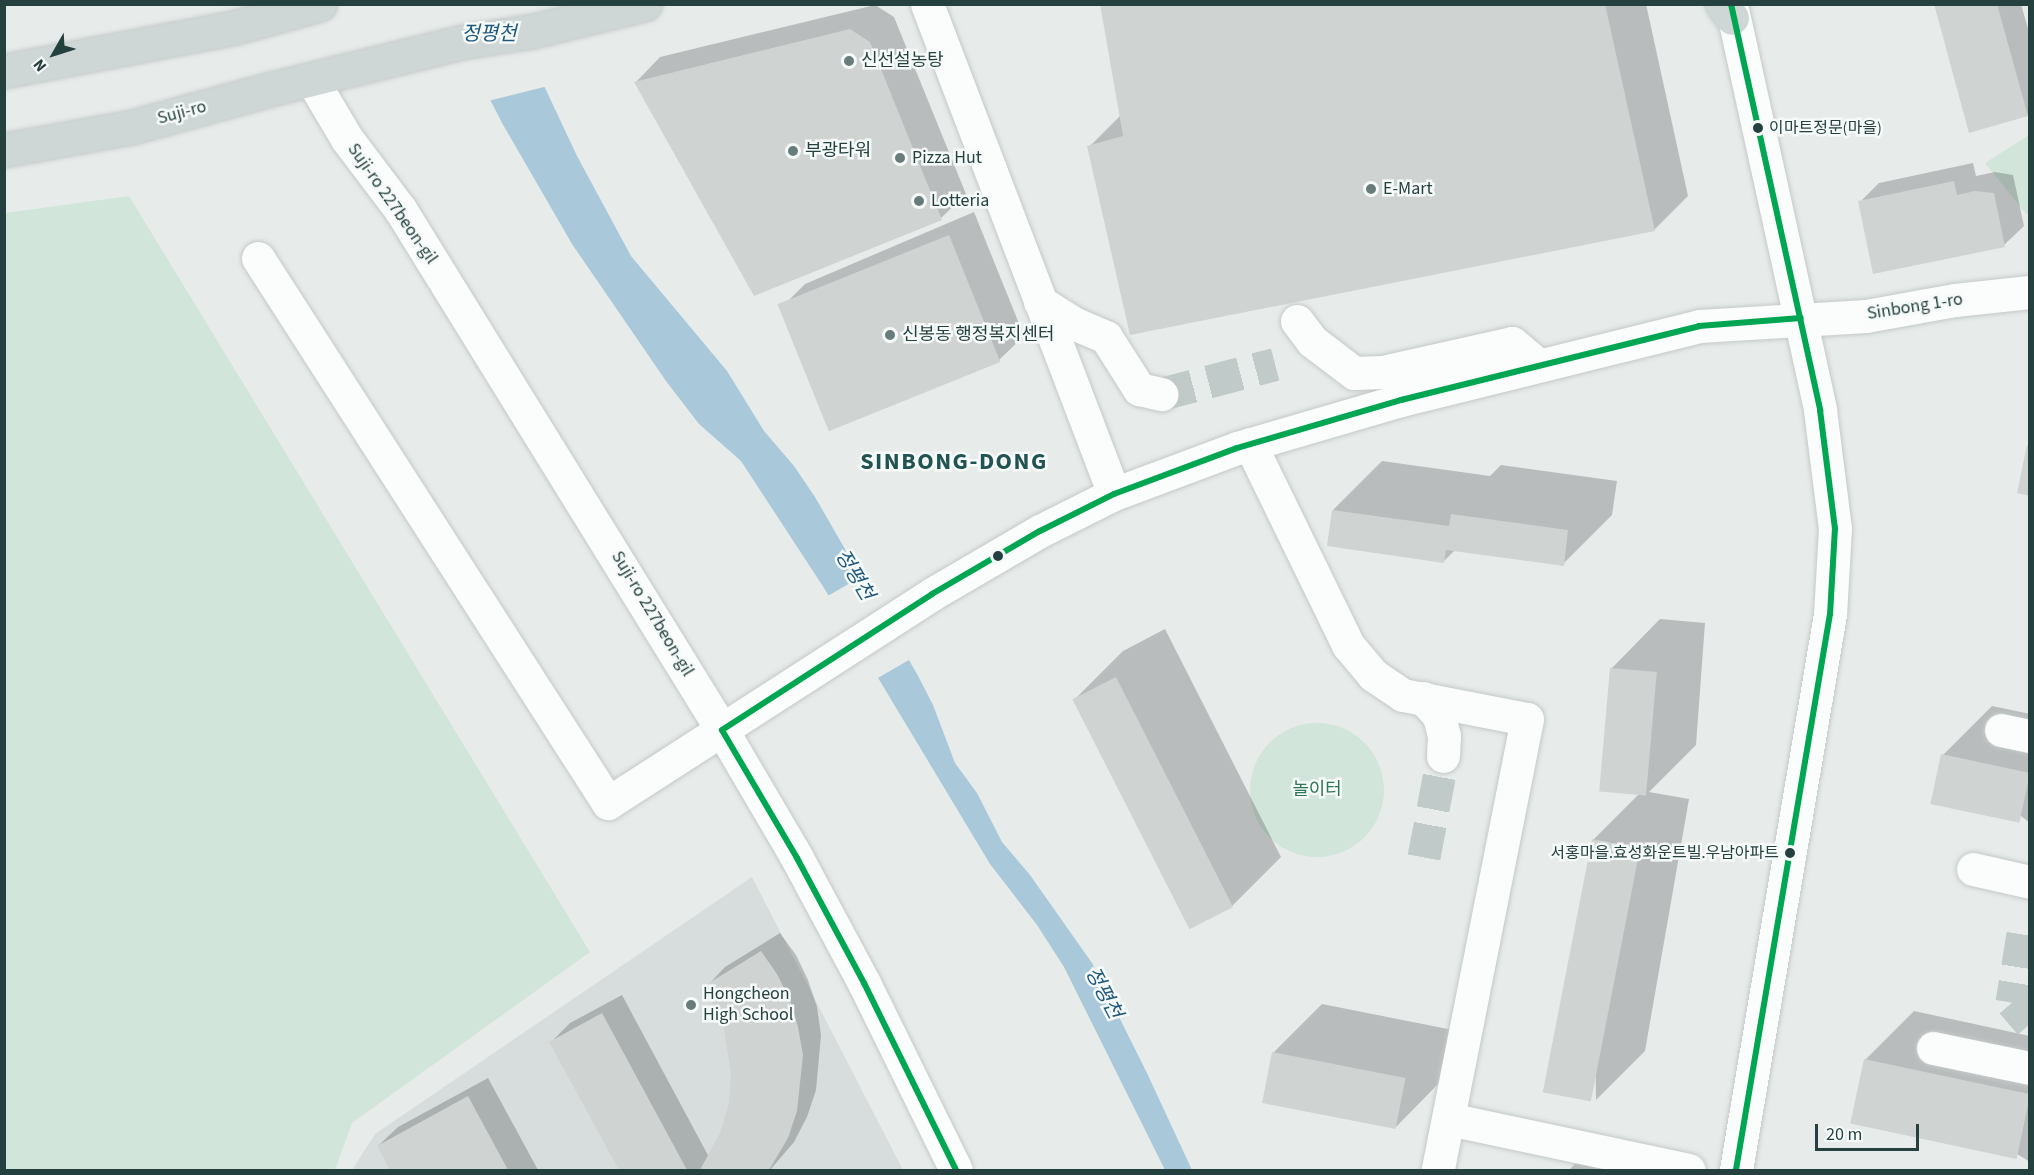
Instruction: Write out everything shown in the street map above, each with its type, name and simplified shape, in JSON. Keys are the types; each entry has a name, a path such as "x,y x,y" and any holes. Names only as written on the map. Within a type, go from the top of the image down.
{"main road":[{"name":"Suji-ro","path":"4,150 132,127 462,42 533,31 645,4"},
{"path":"4,71 236,27 313,6"}],"street":[{"path":"927,4 1114,494"},
{"path":"1728,9 1801,318 1831,481 1835,528 1833,582 1821,673 1736,1170"},
{"name":"Suji-ro 227beon-gil","path":"312,80 348,139 400,209 722,730 797,858 858,973 956,1170"},
{"path":"258,258 608,803 722,730"},
{"name":"Sinbong 1-ro","path":"722,730 932,594 1040,531 1114,494 1250,444 1401,400 1699,326 1801,318 1866,316 1955,300 2030,292"},
{"path":"1040,302 1073,323 1106,337 1139,390 1161,394"},
{"path":"1297,321 1312,340 1354,373 1382,372 1512,343 1538,365"},
{"path":"1250,444 1348,645 1387,686 1403,695 1527,719 1438,1170"},
{"path":"1424,698 1439,717 1444,736 1443,756"},
{"path":"1973,869 2030,882"},
{"path":"1933,1048 2030,1068"},
{"path":"1449,1119 1689,1170"}],"shaded area":[{"name":"Hongcheon High School","path":"752,877 903,1170 352,1170 375,1134"}],"green space":[{"path":"2029,135 2029,214 2026,214 1985,163"},
{"path":"129,196 590,952 352,1123 335,1170 5,1170 5,213"},
{"name":"놀이터","path":"1317,723 1342,729 1364,743 1378,765 1384,790 1378,815 1364,837 1342,851 1317,857 1292,851 1270,837 1256,815 1250,790 1256,765 1270,743 1292,729"}],"water":[{"name":"정평천","path":"442,5 506,5 577,156 631,256 727,371 764,431 794,466 815,497 917,674 933,705 955,763 977,793 1002,842 1030,875 1092,963 1192,1170 1165,1170 1064,967 1037,925 990,864 824,588 741,461 699,424 666,381 572,244 502,123"}],"pier":[{"path":"439,4 509,4 548,86 488,101"},
{"path":"864,575 912,658 874,680 826,597"}],"building":[{"name":"E-Mart","path":"1100,4 1605,4 1655,231 1130,335 1087,146 1123,136"},
{"path":"1934,4 1997,4 2028,116 1969,133"},
{"name":"부광타워","path":"850,29 870,42 942,220 754,296 634,82"},
{"path":"1954,181 1957,195 1975,191 1994,193 2005,247 1873,274 1858,201"},
{"name":"신봉동 행정복지센터","path":"949,235 1000,362 829,431 777,304"},
{"path":"2027,445 2030,445 2030,496 2017,493"},
{"path":"1332,510 1449,526 1451,514 1568,530 1564,566 1446,550 1444,563 1327,546"},
{"path":"1610,668 1657,672 1646,796 1599,792"},
{"path":"1116,677 1233,907 1189,929 1072,699"},
{"path":"1941,754 2030,773 2019,823 1930,804"},
{"path":"1592,839 1640,848 1591,1102 1543,1092"},
{"path":"761,951 777,974 790,1000 798,1027 803,1055 797,1111 788,1138 769,1170 700,1170 721,1131 729,1103 731,1074 724,1028 704,986"},
{"path":"602,1013 687,1170 619,1170 549,1042"},
{"path":"1272,1052 1406,1078 1396,1129 1262,1103"},
{"path":"1864,1059 2030,1094 2017,1159 1850,1124"},
{"path":"468,1096 508,1170 390,1170 377,1146"}],"tunnel":[{"path":"1161,394 1275,364"},
{"path":"1424,857 1443,756"},
{"path":"2023,934 2012,1002 2030,1023"}],"transit line":[{"path":"1731,4 1820,410 1835,528 1830,614 1736,1170"},
{"path":"956,1170 864,983 797,858 722,730 932,594 1040,531 1114,494 1237,448 1401,400 1699,326 1801,318"}],"place":[{"name":"신선설농탕","path":"849,61"},
{"name":"이마트정문(마을)","path":"1758,128"},
{"name":"부광타워","path":"793,151"},
{"name":"Pizza Hut","path":"900,158"},
{"name":"E-Mart","path":"1371,189"},
{"name":"Lotteria","path":"919,201"},
{"name":"신봉동 행정복지센터","path":"890,335"},
{"name":"서홍마을.효성화운트빌.우남아파트","path":"1790,853"},
{"name":"Hongcheon High School","path":"691,1005"}],"district":[{"name":"SINBONG-DONG","path":"954,462"}]}
